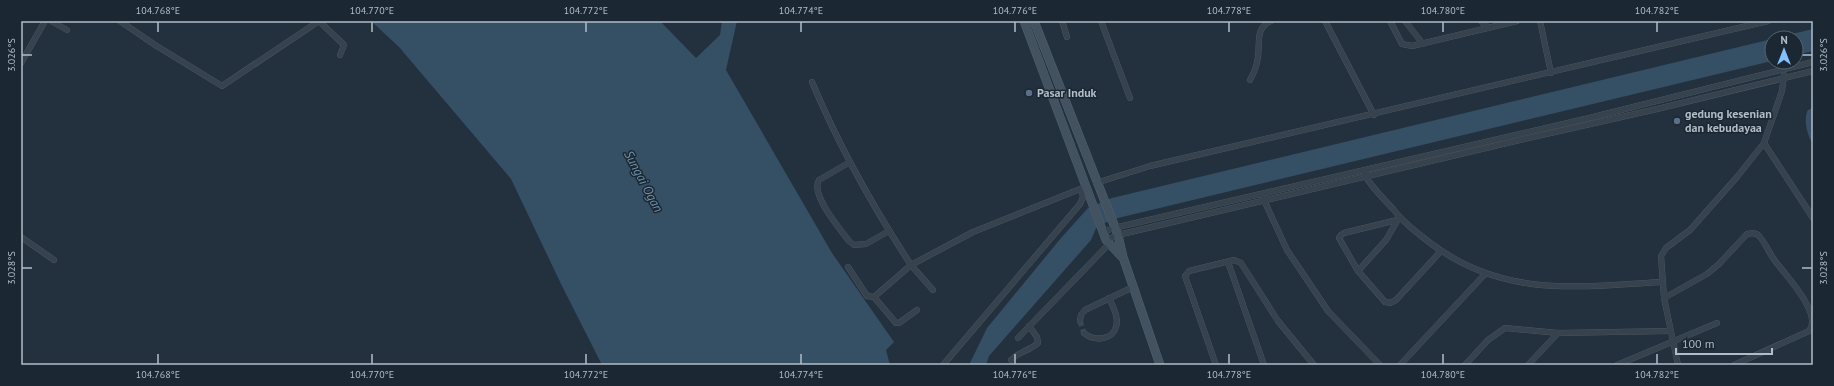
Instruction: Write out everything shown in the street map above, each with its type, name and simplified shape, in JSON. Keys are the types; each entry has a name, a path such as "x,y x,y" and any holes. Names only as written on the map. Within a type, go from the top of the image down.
{"street":[{"path":"21,63 45,21"},
{"path":"51,21 67,30"},
{"path":"120,21 160,48 222,86 319,21 344,45 340,55"},
{"path":"1024,21 1083,188 1092,204 1105,236 1123,257"},
{"path":"1034,21 1096,183 1104,199 1160,365"},
{"path":"1062,21 1067,37"},
{"path":"1101,21 1130,98"},
{"path":"1250,80 1257,64 1260,32 1265,24 1271,21"},
{"path":"1325,21 1374,114"},
{"path":"1390,21 1402,44 1412,46 1517,21"},
{"path":"1405,21 1423,44"},
{"path":"1481,21 1489,28"},
{"path":"1540,21 1551,73"},
{"path":"1096,183 1150,166 1768,21"},
{"path":"1018,338 1105,236 1114,228 1262,195 1589,118 1783,70 1785,77 1782,91 1764,143 1737,177 1690,230 1670,244 1663,252 1661,262 1664,298 1678,365"},
{"path":"1114,228 1264,201 1657,109 1813,70"},
{"path":"812,82 831,126 889,231 911,265 933,290"},
{"path":"1653,101 1657,109"},
{"path":"1764,143 1813,218"},
{"path":"850,162 819,180 817,188 820,198 849,241 854,245 866,244 889,231"},
{"path":"1364,170 1366,176 1399,220 1441,251 1485,274 1513,281 1549,286 1662,282"},
{"path":"874,297 911,265 973,232 1083,188"},
{"path":"944,365 1080,204 1083,197 1083,188"},
{"path":"1262,195 1287,250 1328,311 1380,365"},
{"path":"1399,220 1341,235 1340,241 1358,271 1384,301 1390,303 1396,300 1441,251"},
{"path":"1358,271 1386,240 1399,220"},
{"path":"1664,298 1688,286 1707,274 1719,264 1747,234 1754,233 1759,236 1775,261 1806,302 1811,313 1813,323 1809,331 1734,365"},
{"path":"21,237 54,260"},
{"path":"1216,365 1185,276 1189,270 1237,260 1241,263 1278,321 1314,365"},
{"path":"1228,262 1264,365"},
{"path":"848,267 867,296 874,297 896,323 899,323 917,310"},
{"path":"1400,365 1485,274"},
{"path":"1080,321 1084,310 1133,287"},
{"path":"1084,333 1091,338 1104,338 1114,331 1116,328 1116,318 1109,298"},
{"path":"1617,365 1718,323"},
{"path":"1011,360 1017,354 1024,353 1038,343 1037,337 1029,326"},
{"path":"1465,365 1488,340 1504,328 1558,333 1670,331"},
{"path":"1528,365 1558,333"}],"water":[{"name":"Sungai Ogan","path":"371,21 660,21 696,58 720,35 722,21 737,21 726,70 832,253 894,342 886,350 890,365 602,365 561,284 511,179 399,47"},
{"path":"1813,29 1813,51 1804,53 1804,31"},
{"path":"1764,41 1764,63 1118,218 1097,226 1091,240 989,356 986,365 969,365 987,328 1061,238 1088,208 1112,198"},
{"path":"1813,108 1813,144 1807,132 1806,118 1808,110"}],"tunnel":[{"path":"1080,321 1084,333"}],"place":[{"name":"Pasar Induk","path":"1029,93"},
{"name":"gedung kesenian dan kebudayaa","path":"1677,121"}]}
